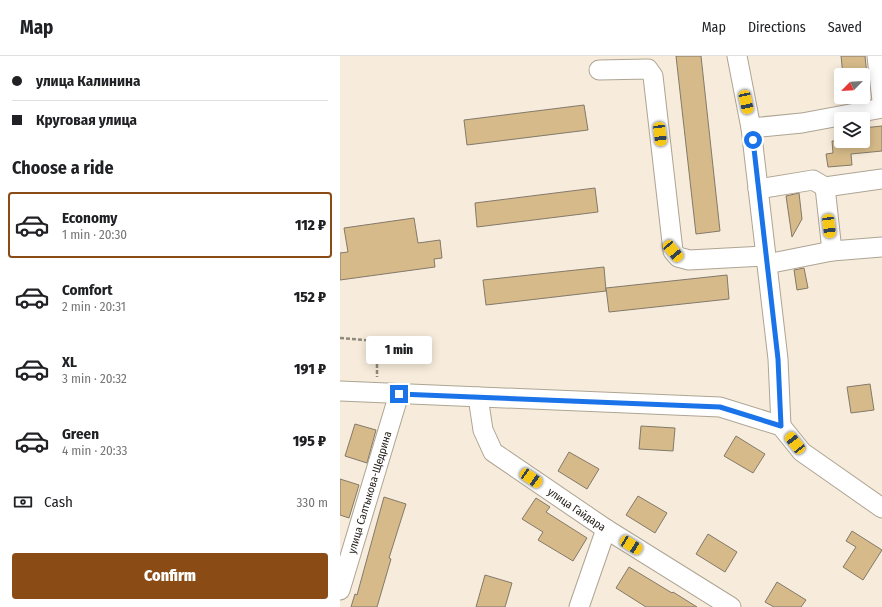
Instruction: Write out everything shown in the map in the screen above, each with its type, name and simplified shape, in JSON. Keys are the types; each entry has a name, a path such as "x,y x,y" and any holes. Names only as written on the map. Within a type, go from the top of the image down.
{"street":[{"path":"737,56 751,128 767,260 778,359 781,426"},
{"path":"877,56 882,101"},
{"path":"599,70 648,68 653,76 673,251 678,257 689,260 767,260 882,246"},
{"path":"751,128 802,123 882,108"},
{"path":"758,189 813,180 825,187 882,179"},
{"path":"825,187 832,252"},
{"path":"340,391 720,407 781,426 802,452 882,508"},
{"name":"улица Салтыкова-Щедрина","path":"340,590 399,394"},
{"name":"улица Гайдара","path":"478,397 483,430 493,452 606,529 731,607"},
{"path":"579,607 606,529"}],"path":[{"path":"340,338 377,340 377,393"}],"building":[{"path":"676,56 701,56 720,231 696,234"},
{"path":"841,56 865,56 866,68 842,68"},
{"path":"584,105 588,130 467,145 464,120"},
{"path":"882,126 882,151 851,154 852,165 828,167 826,154 833,153 832,141 834,141 834,148 870,148 870,127"},
{"path":"595,188 598,212 477,227 475,203"},
{"path":"799,193 802,219 792,237 786,196"},
{"path":"414,218 418,243 440,240 442,258 434,259 435,267 340,280 340,253 348,252 344,228"},
{"path":"604,267 606,291 486,305 483,280"},
{"path":"804,268 808,288 797,290 794,270"},
{"path":"727,275 729,299 609,312 606,288"},
{"path":"870,384 874,410 851,413 847,387"},
{"path":"355,424 376,430 367,463 345,456"},
{"path":"641,426 675,428 673,451 639,449"},
{"path":"736,436 765,454 753,473 724,456"},
{"path":"569,452 599,469 587,489 558,471"},
{"path":"340,479 359,485 349,518 340,515"},
{"path":"638,496 667,513 655,533 626,515"},
{"path":"384,497 406,504 389,558 391,559 377,607 351,607 355,594 357,595"},
{"path":"536,498 550,507 546,512 587,538 573,561 538,540 543,532 522,519"},
{"path":"852,531 882,550 863,580 843,567 856,547 846,541"},
{"path":"708,534 737,552 725,572 696,554"},
{"path":"629,567 697,607 646,607 616,588"},
{"path":"485,575 512,583 505,607 476,607"},
{"path":"777,582 806,600 801,607 774,607 765,602"}],"route":[{"path":"399,394 720,407 781,426 778,359 771,309 753,140"}]}
